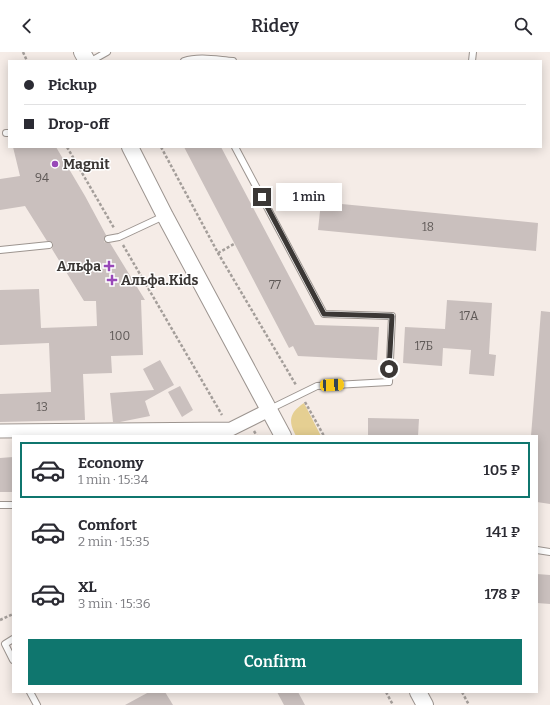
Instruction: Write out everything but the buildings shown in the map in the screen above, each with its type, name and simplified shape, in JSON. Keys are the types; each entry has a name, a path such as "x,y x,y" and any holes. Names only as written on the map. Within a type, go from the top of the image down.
{"street":[{"path":"131,148 165,216 282,435"},
{"path":"0,431 207,432 231,429 269,410"},
{"path":"419,693 425,705"}],"lane":[{"path":"93,60 108,52"},
{"path":"186,60 206,60"},
{"path":"236,148 324,314 392,316 389,382 317,386 269,410"},
{"path":"108,239 119,237 165,216"},
{"path":"0,250 49,245"},
{"path":"0,505 12,505"},
{"path":"538,550 550,552"},
{"path":"12,640 5,644 12,658"},
{"path":"31,693 37,705"}],"path":[{"path":"68,148 231,429"},
{"path":"162,148 218,253 323,435"},
{"path":"218,253 234,244"},
{"path":"0,620 12,614"},
{"path":"387,693 393,705"},
{"path":"463,693 469,705"}],"shaded area":[{"path":"304,403 320,435 295,435 293,431 291,418 295,410"}],"place":[{"name":"Magnit","path":"55,164"},
{"name":"Альфа","path":"109,266"},
{"name":"Альфа.Kids","path":"112,280"}],"route":[{"path":"262,197 324,314 392,316 389,369"}]}
